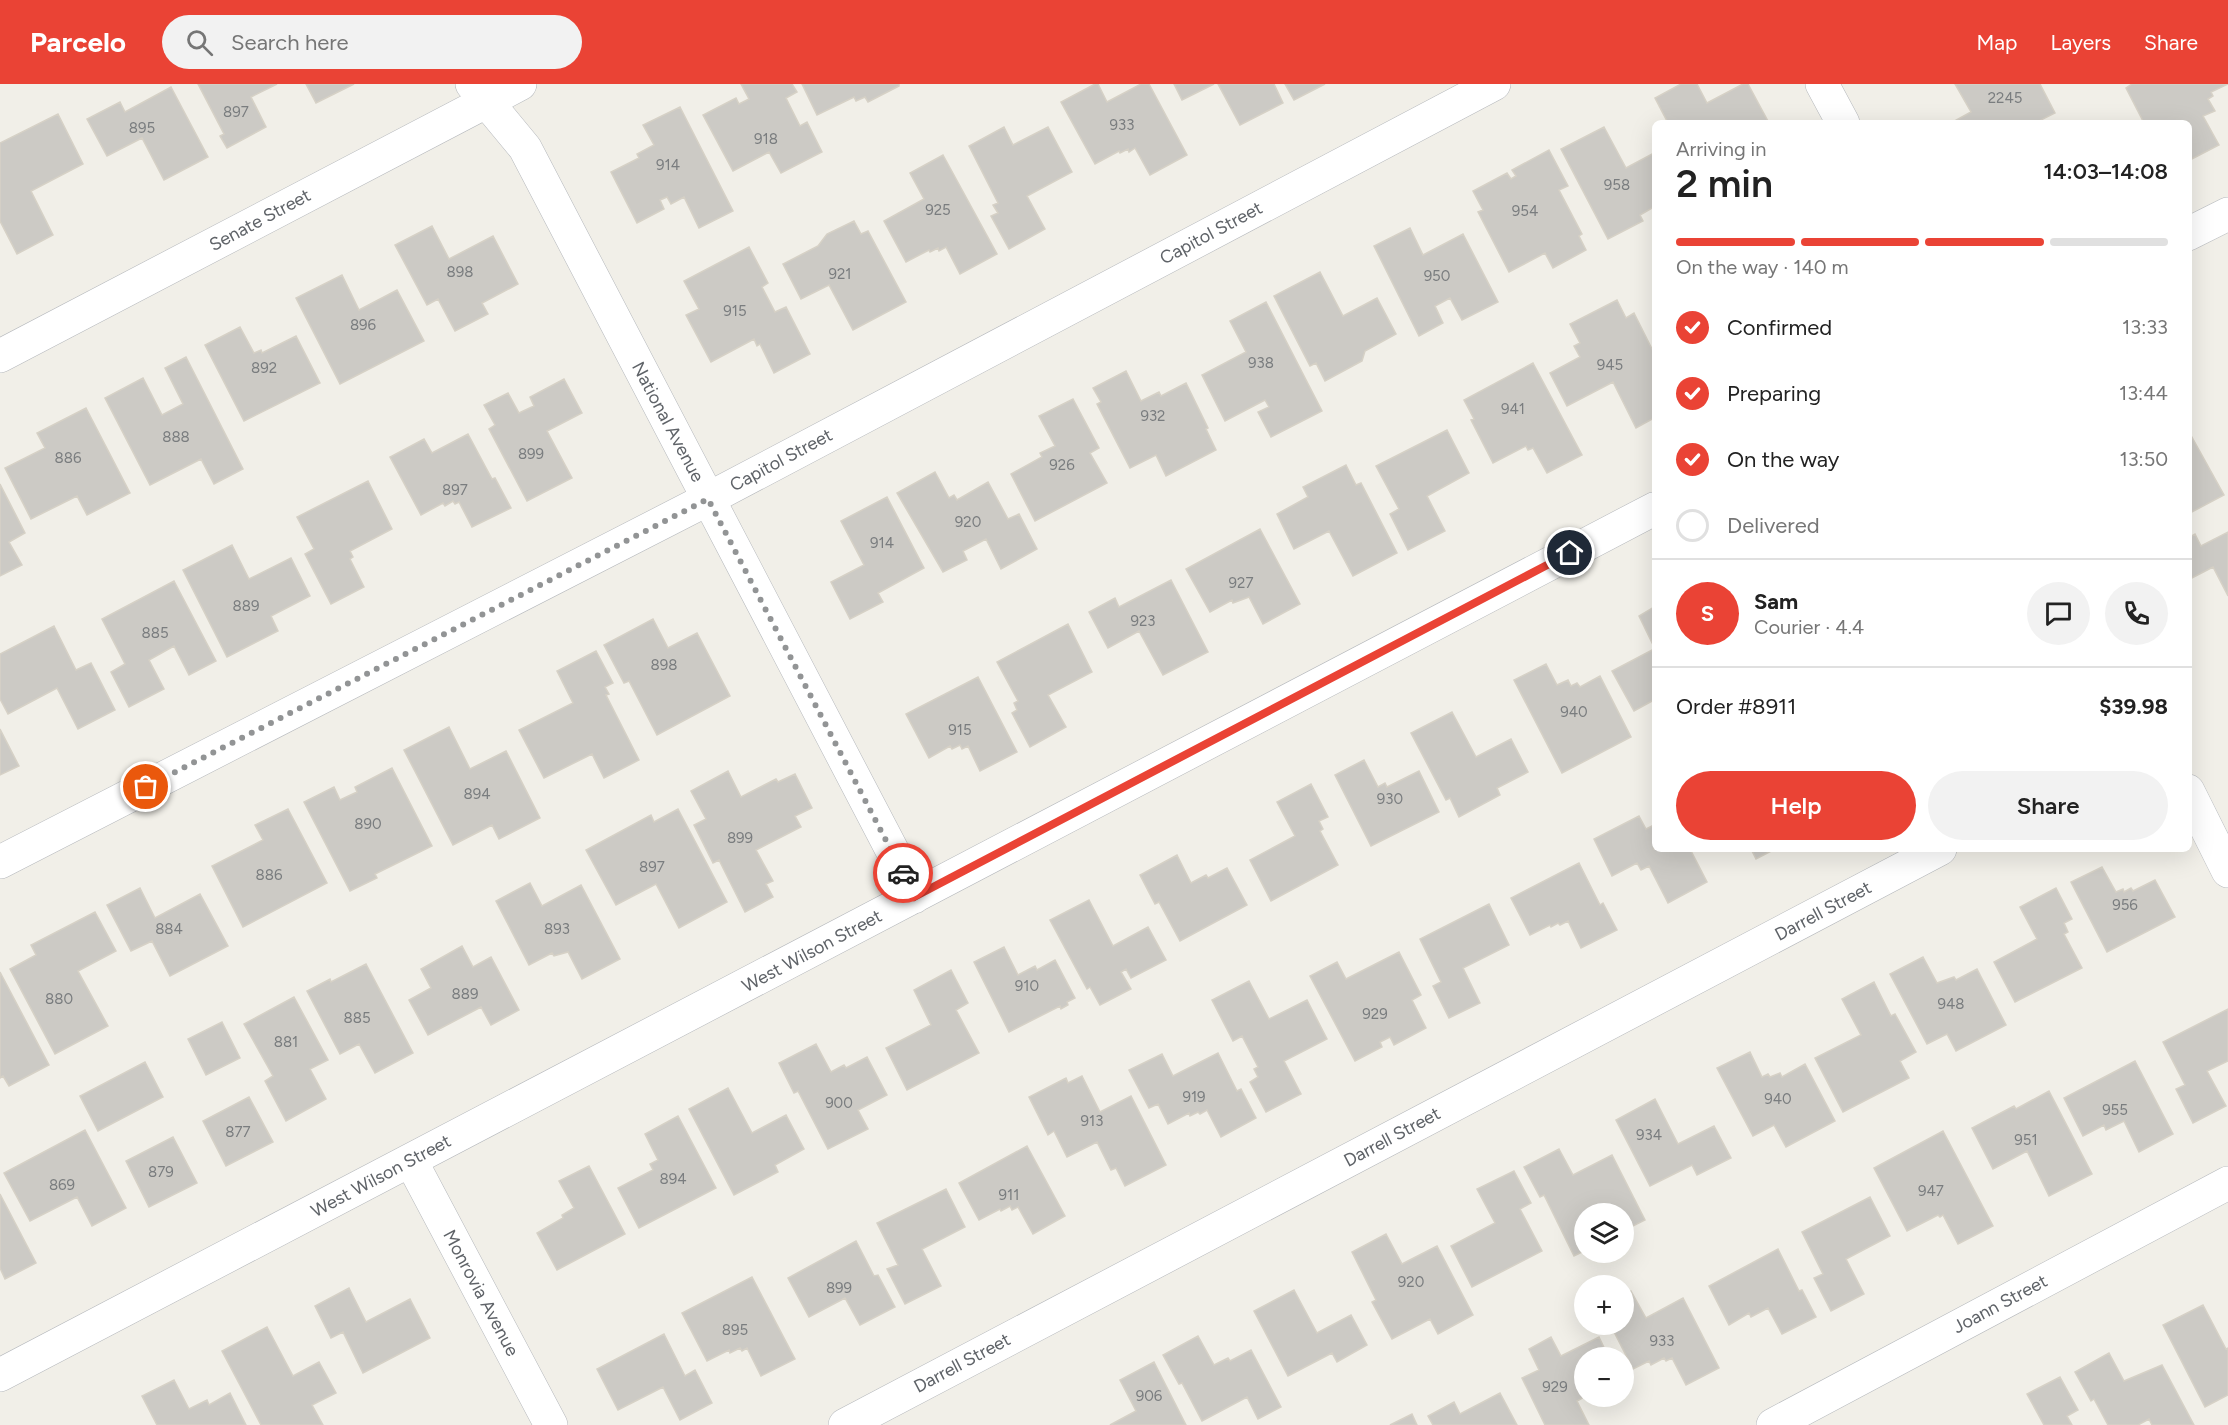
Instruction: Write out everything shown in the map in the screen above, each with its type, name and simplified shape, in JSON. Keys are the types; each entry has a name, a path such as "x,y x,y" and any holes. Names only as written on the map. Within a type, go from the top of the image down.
{"street":[{"name":"Senate Street","path":"0,356 479,93 520,84"},
{"name":"Capitol Street","path":"0,862 708,499 1494,84"},
{"path":"1822,84 1841,120"},
{"name":"National Avenue","path":"479,93 525,148 893,852 914,897"},
{"path":"2192,232 2228,214"},
{"name":"West Wilson Street","path":"0,1375 1652,510"},
{"path":"2192,799 2228,871"},
{"name":"Darrell Street","path":"845,1425 1934,852"},
{"name":"Monrovia Avenue","path":"411,1161 551,1425"},
{"name":"Joann Street","path":"1773,1425 2228,1183"}],"building":[{"path":"198,84 277,84 251,97 266,127 227,148 220,136 224,134"},
{"path":"306,84 354,84 316,103"},
{"path":"741,84 792,84 797,92 786,98 800,126 807,122 822,152 781,173 769,152 733,171 703,115 736,98 739,104 749,99"},
{"path":"802,84 899,84 899,86 868,102 865,97 856,101 854,97 817,115"},
{"path":"1098,84 1107,102 1141,84 1149,84 1187,155 1150,175 1135,148 1129,152 1128,149 1120,153 1119,151 1095,164 1061,102"},
{"path":"1174,84 1214,84 1182,100"},
{"path":"1218,84 1274,84 1283,103 1240,125"},
{"path":"1285,84 1325,84 1294,100"},
{"path":"1681,84 1697,84 1707,103 1743,84 1748,84 1767,120 1666,120 1655,98"},
{"path":"1955,84 2040,84 2055,113 2041,120 1956,120 1971,112"},
{"path":"2132,84 2228,84 2211,92 2213,96 2208,99 2215,111 2203,116 2219,145 2192,159 2192,120 2142,120 2126,88"},
{"path":"171,87 208,157 164,180 142,138 107,156 87,119 120,102 125,112"},
{"path":"680,107 733,211 699,228 684,197 671,204 667,197 660,200 664,209 637,223 611,172 639,158 637,154 654,145 643,125"},
{"path":"58,114 83,164 31,191 53,235 17,254 0,221 0,143"},
{"path":"1004,127 1013,145 1048,127 1072,172 1027,196 1045,229 1009,249 991,216 998,213 993,205 998,203 969,146"},
{"path":"1604,127 1626,168 1652,154 1652,208 1640,215 1643,221 1608,239 1561,149"},
{"path":"1549,150 1568,186 1559,190 1582,234 1579,236 1586,250 1553,268 1545,253 1509,272 1478,212 1483,210 1473,191 1507,173 1511,179 1516,176 1512,170"},
{"path":"943,155 997,254 960,274 946,247 939,251 938,248 930,252 929,250 906,262 884,221 924,199 910,173"},
{"path":"854,221 861,234 868,231 906,302 853,330 829,285 801,299 783,264 818,246 827,234"},
{"path":"432,226 449,259 493,236 518,284 482,303 488,314 455,331 438,299 427,305 395,245"},
{"path":"1410,228 1423,255 1463,234 1498,302 1462,320 1450,298 1435,306 1443,323 1419,336 1374,246"},
{"path":"749,247 768,283 762,287 775,312 786,307 810,354 774,373 760,344 757,346 754,339 711,362 686,315 699,309 684,281"},
{"path":"1320,272 1343,316 1377,298 1396,334 1365,351 1362,361 1325,381 1316,363 1310,366 1274,296"},
{"path":"342,275 359,310 397,290 424,341 340,384 296,298"},
{"path":"1617,300 1626,318 1634,313 1652,349 1652,419 1636,428 1613,382 1567,406 1550,373 1580,357 1574,346 1580,343 1570,324"},
{"path":"1266,302 1322,411 1271,437 1258,412 1269,407 1265,400 1225,421 1202,375 1246,352 1230,321"},
{"path":"240,327 254,353 261,350 262,353 296,336 320,383 244,421 205,345"},
{"path":"186,357 243,469 214,484 201,459 150,485 105,398 143,378 162,415 183,404 165,368"},
{"path":"1533,363 1582,455 1547,473 1533,448 1528,450 1526,446 1493,463 1471,420 1474,419 1464,400"},
{"path":"1126,371 1141,401 1159,392 1161,396 1186,383 1216,450 1166,476 1156,455 1130,468 1097,404 1101,402 1093,388"},
{"path":"564,379 582,413 547,431 572,478 527,501 489,429 495,425 484,405 508,393 519,413 534,406 530,397"},
{"path":"1073,399 1099,448 1090,453 1107,483 1035,521 1011,474 1042,457 1040,453 1055,446 1039,416"},
{"path":"86,408 130,493 87,515 77,496 31,519 5,468 45,448 37,433"},
{"path":"1447,430 1469,473 1427,496 1445,531 1408,550 1390,514 1399,509 1376,466"},
{"path":"468,434 492,479 495,478 511,508 472,527 459,502 455,504 453,501 445,506 443,503 421,515 390,457 424,439 432,453"},
{"path":"2192,437 2224,495 2192,512"},
{"path":"1346,465 1356,485 1361,483 1397,553 1353,576 1329,531 1294,549 1277,514 1308,497 1303,487"},
{"path":"935,472 949,498 954,495 957,500 988,482 1008,519 1019,514 1037,549 1001,569 986,539 963,551 967,560 943,572 897,493"},
{"path":"368,481 392,529 350,551 353,557 350,559 364,587 331,604 305,554 314,549 297,517"},
{"path":"0,484 25,533 9,542 22,565 0,576"},
{"path":"887,497 924,568 878,593 883,602 850,619 831,582 864,565 841,521"},
{"path":"1260,529 1300,604 1263,624 1249,597 1233,603 1232,600 1210,612 1186,569"},
{"path":"2228,532 2228,596 2213,567 2192,578 2192,536 2195,534 2201,546"},
{"path":"232,545 249,579 291,558 310,596 271,616 278,631 227,657 183,570"},
{"path":"1171,580 1208,652 1163,675 1139,631 1108,648 1089,612 1115,598 1119,607"},
{"path":"174,581 216,661 189,675 174,646 149,660 164,689 129,707 111,672 125,664 102,619"},
{"path":"1652,608 1652,643 1639,616"},
{"path":"653,619 668,648 697,633 730,696 657,735 629,681 624,683 604,645"},
{"path":"1068,624 1092,672 1048,695 1066,727 1030,747 1012,713 1017,710 1014,703 1018,701 997,662"},
{"path":"54,626 76,670 91,663 115,710 78,729 57,688 8,714 0,699 0,654"},
{"path":"1652,650 1652,701 1634,711 1612,671"},
{"path":"596,651 613,683 605,687 609,694 606,695 639,760 604,778 592,754 544,778 519,730 573,703 557,671"},
{"path":"1546,664 1557,685 1568,680 1571,686 1577,683 1580,687 1600,676 1631,737 1562,773 1514,680"},
{"path":"978,677 1017,752 980,771 968,746 962,749 960,745 952,749 950,746 929,758 906,714"},
{"path":"1452,712 1476,757 1511,739 1528,772 1497,788 1500,795 1459,817 1450,798 1446,800 1411,733"},
{"path":"449,727 470,769 506,751 540,818 499,839 492,825 453,845 404,750"},
{"path":"0,729 19,766 0,775"},
{"path":"1364,760 1378,787 1385,783 1387,787 1419,771 1439,812 1371,846 1335,775"},
{"path":"392,768 432,846 375,874 377,878 350,891 304,802 334,787 340,800 357,792 355,787"},
{"path":"728,771 741,797 776,779 778,782 795,774 812,808 795,816 801,827 756,850 773,881 766,884 773,897 745,912 719,860 713,863 694,825 706,819 691,791"},
{"path":"1311,784 1328,817 1319,821 1323,829 1320,831 1338,865 1271,901 1250,860 1295,836 1277,802"},
{"path":"288,809 327,883 243,927 212,866 263,840 255,825"},
{"path":"678,809 727,902 679,928 656,884 616,905 586,850 651,815 654,822"},
{"path":"1639,816 1646,829 1652,826 1652,852 1692,852 1707,882 1668,903 1649,866 1641,870 1637,863 1612,876 1594,839"},
{"path":"1752,852 1769,852 1756,859"},
{"path":"1177,855 1191,883 1206,875 1208,878 1227,868 1247,905 1180,941 1159,902 1155,904 1140,875"},
{"path":"1579,863 1600,905 1603,903 1617,930 1581,948 1568,921 1551,927 1550,925 1530,935 1511,898"},
{"path":"2102,867 2116,892 2123,889 2124,892 2131,888 2133,891 2155,880 2175,917 2107,952 2071,882"},
{"path":"530,883 542,906 581,885 620,959 582,979 568,952 554,956 552,953 529,965 496,901"},
{"path":"140,888 155,918 200,894 228,946 170,976 152,941 131,951 107,905"},
{"path":"2056,888 2072,919 2064,923 2068,932 2064,934 2082,968 2015,1002 1994,962 2037,939 2020,907"},
{"path":"1089,900 1113,946 1148,927 1166,960 1131,978 1126,969 1121,972 1131,989 1100,1005 1090,987 1087,989 1050,920"},
{"path":"1489,904 1509,945 1463,968 1480,1003 1449,1018 1433,986 1441,982 1420,939"},
{"path":"95,912 116,951 78,971 108,1026 55,1054 10,969 36,955 31,945"},
{"path":"462,946 473,967 491,957 519,1010 491,1025 481,1007 428,1035 409,1000 431,988 421,969"},
{"path":"1004,947 1018,975 1035,966 1037,970 1055,960 1075,998 1061,1009 1060,1006 1009,1032 974,962"},
{"path":"1399,952 1421,995 1412,1000 1426,1028 1394,1045 1390,1037 1380,1042 1382,1047 1355,1061 1310,976 1337,962 1346,979"},
{"path":"1923,957 1937,983 1954,977 1956,980 1977,969 2006,1025 1956,1051 1947,1034 1927,1044 1890,974"},
{"path":"366,964 413,1053 375,1073 359,1044 340,1054 307,991 330,979 331,982"},
{"path":"951,970 968,1003 956,1010 979,1053 907,1090 886,1048 931,1025 914,990"},
{"path":"0,972 49,1065 9,1086 3,1076 0,1078"},
{"path":"1249,981 1269,1019 1307,1000 1327,1039 1284,1061 1301,1094 1266,1112 1250,1082 1258,1077 1254,1069 1258,1067 1242,1036 1233,1041 1212,1000"},
{"path":"1874,982 1891,1016 1895,1014 1916,1052 1900,1061 1909,1078 1843,1112 1815,1058 1861,1035 1842,999"},
{"path":"294,997 328,1060 310,1069 326,1099 286,1121 265,1081 273,1076 244,1024"},
{"path":"2228,1009 2228,1061 2207,1071 2226,1106 2193,1123 2176,1089 2185,1085 2163,1042"},
{"path":"222,1022 240,1058 206,1075 188,1039"},
{"path":"816,1044 831,1072 844,1065 846,1068 867,1057 887,1095 858,1110 868,1129 828,1149 798,1091 794,1093 779,1063"},
{"path":"1750,1052 1762,1077 1780,1073 1782,1077 1805,1064 1835,1121 1786,1147 1774,1125 1753,1136 1717,1068"},
{"path":"1218,1053 1237,1091 1241,1089 1256,1118 1221,1137 1207,1110 1190,1116 1189,1113 1168,1124 1158,1104 1149,1108 1129,1070 1162,1054 1173,1076"},
{"path":"2135,1061 2173,1134 2139,1152 2124,1121 2106,1130 2104,1125 2083,1136 2064,1098"},
{"path":"145,1062 163,1097 98,1131 80,1096"},
{"path":"1082,1076 1100,1112 1131,1096 1166,1165 1125,1186 1116,1168 1111,1170 1097,1142 1067,1157 1054,1131 1048,1135 1029,1097 1066,1078 1068,1083"},
{"path":"728,1088 752,1133 786,1115 804,1149 775,1165 778,1172 734,1195 689,1109"},
{"path":"2049,1091 2092,1174 2049,1196 2027,1151 1993,1169 1972,1128 2014,1106 2016,1109"},
{"path":"249,1097 273,1142 226,1166 203,1121"},
{"path":"1655,1099 1678,1144 1714,1126 1731,1158 1697,1175 1692,1165 1650,1186 1616,1120"},
{"path":"678,1116 716,1188 639,1228 618,1188 653,1170 650,1164 658,1160 645,1134"},
{"path":"85,1130 126,1208 92,1226 77,1197 30,1221 4,1173"},
{"path":"1943,1131 1993,1226 1958,1244 1943,1215 1940,1217 1938,1215 1907,1231 1874,1168"},
{"path":"173,1137 197,1183 149,1207 126,1161"},
{"path":"1027,1146 1065,1216 1033,1234 1018,1207 1012,1210 1010,1206 1001,1211 1000,1209 979,1220 959,1183"},
{"path":"1559,1149 1573,1175 1612,1155 1645,1220 1634,1226 1634,1203 1574,1203 1574,1256 1544,1195 1540,1197 1524,1167"},
{"path":"589,1166 625,1234 557,1270 537,1233 563,1218 562,1215 574,1208 559,1181"},
{"path":"1514,1171 1531,1203 1520,1209 1542,1251 1472,1287 1451,1246 1495,1223 1477,1189"},
{"path":"946,1189 965,1227 922,1249 941,1286 905,1304 887,1269 898,1265 877,1223"},
{"path":"0,1194 36,1263 5,1279 0,1268"},
{"path":"1870,1197 1890,1236 1846,1259 1864,1294 1831,1311 1814,1278 1823,1274 1802,1232"},
{"path":"1386,1234 1402,1264 1437,1246 1473,1315 1438,1334 1430,1319 1392,1339 1372,1302 1376,1300 1352,1252"},
{"path":"856,1241 874,1276 878,1275 895,1307 860,1325 845,1298 809,1317 788,1278"},
{"path":"1778,1249 1799,1291 1802,1290 1816,1317 1782,1334 1768,1308 1751,1317 1749,1313 1729,1325 1709,1286"},
{"path":"752,1277 795,1359 761,1376 747,1348 742,1351 740,1348 730,1353 729,1350 707,1361 682,1313"},
{"path":"349,1288 366,1322 410,1299 430,1338 363,1373 343,1332 331,1338 315,1306"},
{"path":"1294,1290 1317,1333 1351,1315 1367,1345 1337,1362 1332,1353 1288,1376 1254,1311"},
{"path":"1634,1296 1646,1318 1683,1298 1719,1368 1686,1385 1672,1358 1666,1361 1664,1358 1651,1365 1649,1361 1634,1368 1634,1347 1622,1347 1616,1335 1634,1335"},
{"path":"2203,1305 2226,1349 2228,1348 2228,1395 2205,1407 2163,1325"},
{"path":"267,1327 293,1376 319,1362 336,1393 312,1405 323,1425 261,1425 222,1351"},
{"path":"664,1334 685,1376 695,1370 712,1403 680,1420 663,1387 618,1410 597,1369"},
{"path":"1198,1336 1214,1365 1228,1358 1230,1361 1251,1350 1281,1407 1258,1419 1247,1397 1202,1421 1182,1383 1179,1384 1163,1355"},
{"path":"1551,1337 1561,1356 1574,1350 1574,1407 1580,1407 1589,1425 1545,1425 1522,1378 1539,1370 1529,1349"},
{"path":"1599,1337 1604,1347 1579,1347"},
{"path":"2109,1353 2124,1381 2162,1365 2194,1425 2152,1425 2149,1419 2138,1425 2108,1425 2094,1399 2091,1401 2075,1372"},
{"path":"1154,1362 1186,1425 1110,1425 1136,1411 1120,1380"},
{"path":"2060,1377 2078,1410 2067,1416 2072,1425 2044,1425 2027,1394"},
{"path":"174,1380 189,1409 207,1400 209,1405 230,1393 246,1425 157,1425 142,1396"},
{"path":"1500,1393 1517,1425 1433,1425 1428,1416 1454,1402 1460,1414"},
{"path":"1412,1414 1417,1425 1390,1425"}],"way so far":[{"path":"146,787 708,499 903,873"}],"route":[{"path":"903,873 914,897 1570,553"}]}
